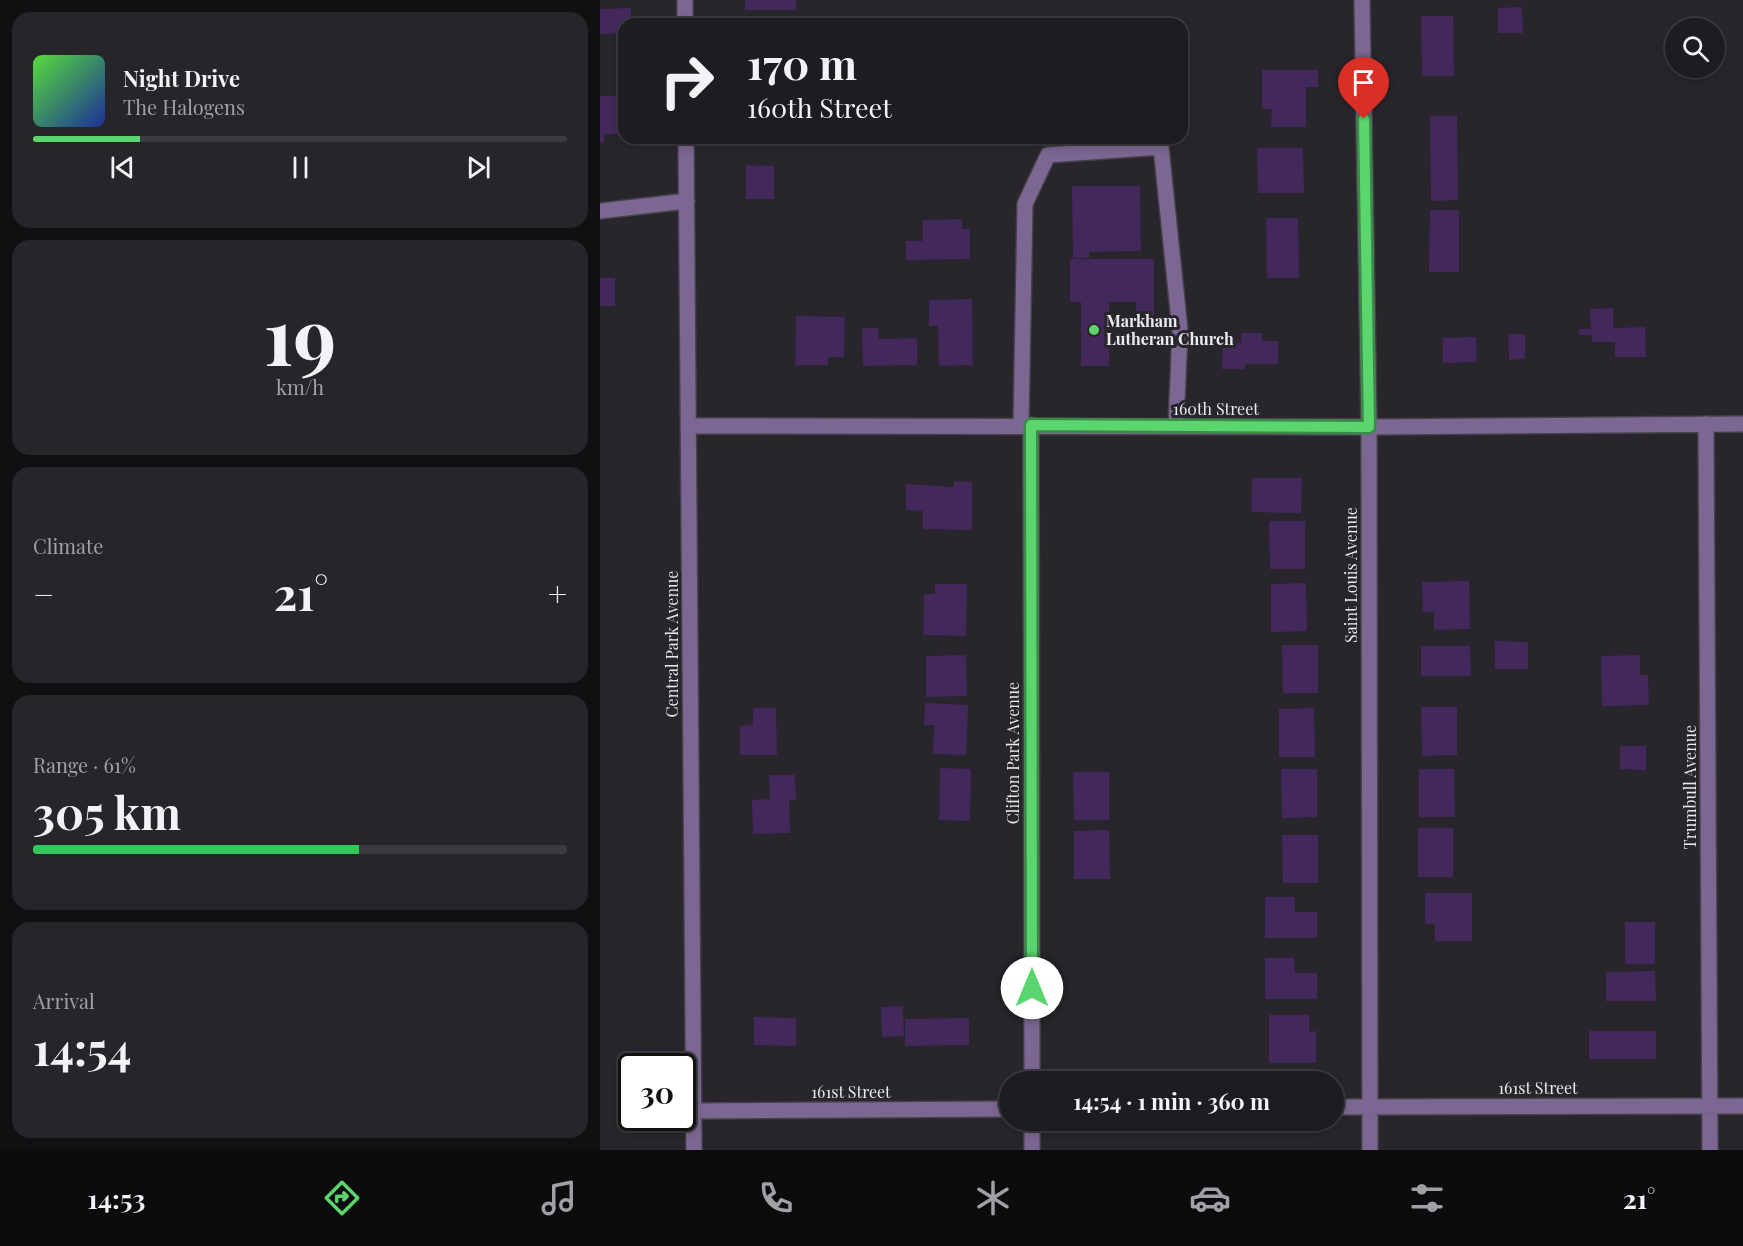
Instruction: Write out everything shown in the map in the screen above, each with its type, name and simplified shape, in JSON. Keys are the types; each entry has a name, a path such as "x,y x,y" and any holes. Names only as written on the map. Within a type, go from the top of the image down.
{"street":[{"path":"685,0 685,18"},
{"name":"Saint Louis Avenue","path":"1362,0 1369,427 1370,1150"},
{"name":"Central Park Avenue","path":"686,144 693,1053"},
{"name":"Clifton Park Avenue","path":"1032,1071 1025,204 1048,155 1161,147 1180,330 1176,426"},
{"path":"600,211 687,201"},
{"name":"Trumbull Avenue","path":"1706,424 1710,1150"},
{"name":"160th Street","path":"688,426 1369,427 1743,424"},
{"name":"161st Street","path":"1344,1107 1743,1106"},
{"name":"161st Street","path":"696,1111 999,1109"},
{"name":"Central Park Avenue","path":"694,1131 694,1150"},
{"path":"1032,1131 1032,1150"}],"building":[{"path":"745,0 796,0 796,10 745,10"},
{"path":"1522,7 1523,33 1498,33 1498,8"},
{"path":"631,8 631,18 618,18 618,33 600,34 600,9"},
{"path":"1421,16 1453,16 1454,76 1422,76"},
{"path":"1262,70 1318,70 1318,87 1306,87 1306,127 1271,127 1272,109 1262,109"},
{"path":"600,96 618,96 618,134 604,134 604,142 600,143"},
{"path":"1430,116 1457,116 1458,200 1431,201"},
{"path":"1257,148 1303,148 1304,193 1258,193"},
{"path":"746,165 774,166 774,199 746,199"},
{"path":"1072,186 1140,186 1141,251 1089,252 1089,258 1073,258"},
{"path":"1430,210 1459,210 1459,272 1429,272"},
{"path":"1266,218 1298,218 1299,278 1267,278"},
{"path":"962,219 962,229 970,229 970,259 906,260 906,241 923,241 923,220"},
{"path":"1070,259 1154,259 1154,318 1136,318 1136,302 1109,302 1109,366 1081,366 1081,302 1070,302"},
{"path":"600,278 615,278 615,306 600,306"},
{"path":"972,299 973,365 939,366 938,326 929,326 929,300"},
{"path":"1613,308 1613,328 1645,327 1646,357 1615,357 1615,342 1592,342 1592,335 1579,335 1579,329 1591,329 1590,309"},
{"path":"796,316 845,317 844,357 828,357 828,365 795,365"},
{"path":"862,328 878,328 879,339 917,338 917,365 863,366"},
{"path":"1241,333 1262,333 1262,341 1278,341 1278,364 1245,364 1245,369 1222,369 1223,342 1241,343"},
{"path":"1508,334 1525,334 1525,359 1509,360"},
{"path":"1476,337 1477,362 1443,363 1443,338"},
{"path":"1252,478 1302,478 1301,513 1251,512"},
{"path":"954,481 972,482 972,530 923,529 923,511 906,510 906,484 954,487"},
{"path":"1269,521 1305,521 1305,569 1270,569"},
{"path":"1469,581 1470,629 1434,630 1434,612 1423,612 1422,582"},
{"path":"1306,583 1307,631 1271,632 1271,584"},
{"path":"935,584 967,584 966,636 923,635 924,594 935,594"},
{"path":"1495,641 1528,642 1528,669 1495,669"},
{"path":"1282,645 1318,645 1318,693 1283,693"},
{"path":"1421,646 1470,646 1471,676 1421,676"},
{"path":"966,655 967,696 926,697 926,656"},
{"path":"1640,655 1640,675 1648,675 1649,705 1602,706 1601,656"},
{"path":"925,703 968,705 966,755 933,754 934,725 924,725"},
{"path":"1421,707 1457,707 1457,755 1422,756"},
{"path":"753,708 776,708 777,755 740,755 740,726 753,725"},
{"path":"1314,708 1315,757 1279,757 1279,709"},
{"path":"1620,746 1646,746 1646,770 1620,769"},
{"path":"940,768 971,769 970,821 939,820"},
{"path":"1281,769 1317,769 1317,817 1282,818"},
{"path":"1419,769 1454,769 1455,817 1419,817"},
{"path":"1073,772 1109,772 1109,820 1074,820"},
{"path":"769,775 795,775 796,800 789,800 790,833 753,834 752,800 770,799"},
{"path":"1418,828 1453,828 1453,877 1418,877"},
{"path":"1109,830 1110,879 1074,879 1074,831"},
{"path":"1282,835 1318,835 1318,883 1283,883"},
{"path":"1425,893 1472,893 1472,941 1435,941 1435,924 1425,924"},
{"path":"1265,897 1295,897 1295,912 1317,912 1317,938 1265,938"},
{"path":"1625,922 1655,922 1655,964 1625,964"},
{"path":"1265,958 1294,958 1295,973 1317,973 1317,999 1265,999"},
{"path":"1655,971 1656,1001 1606,1001 1606,972"},
{"path":"903,1006 904,1036 882,1037 881,1007"},
{"path":"1269,1015 1309,1015 1309,1032 1316,1031 1316,1063 1269,1063"},
{"path":"754,1017 796,1018 796,1046 754,1045"},
{"path":"969,1018 969,1045 905,1046 905,1019"},
{"path":"1589,1031 1656,1031 1656,1059 1589,1059"}],"place":[{"name":"Markham Lutheran Church","path":"1094,330"}],"route":[{"path":"1032,988 1031,425 1369,427 1364,119"}]}
